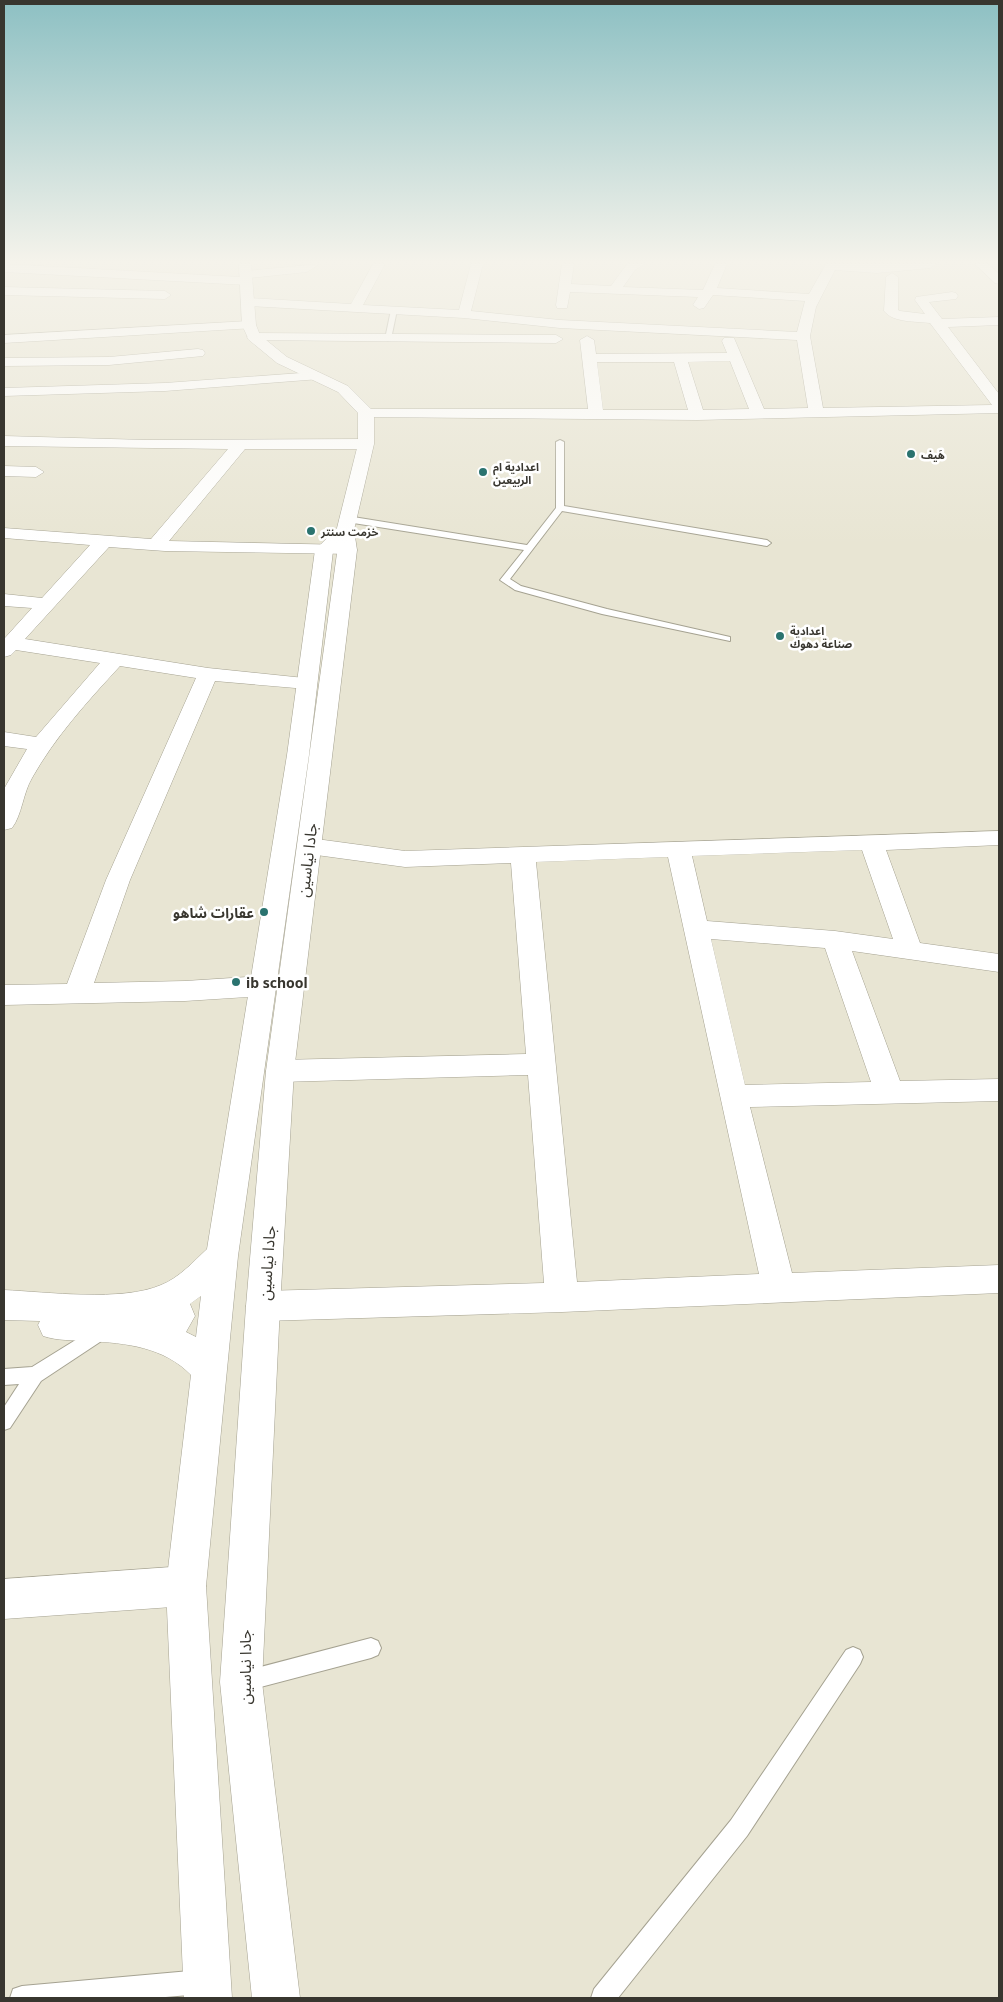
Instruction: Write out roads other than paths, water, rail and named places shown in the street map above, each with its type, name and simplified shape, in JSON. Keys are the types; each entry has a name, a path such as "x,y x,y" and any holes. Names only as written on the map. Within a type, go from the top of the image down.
{"street":[{"path":"4,362 109,361 149,357"},
{"path":"199,357 207,384"},
{"path":"278,357 343,389 366,412 697,415 999,409"},
{"path":"596,415 590,358 642,357"},
{"path":"680,357 697,415"},
{"path":"735,357 758,413"},
{"path":"807,357 816,412"},
{"path":"964,357 999,404"},
{"path":"4,392 207,384 315,376"},
{"path":"982,381 999,380"},
{"path":"4,533 156,545 341,537 366,444 366,412"},
{"path":"4,441 240,445 366,444"},
{"path":"156,545 240,445"},
{"path":"4,471 36,472"},
{"name":"جادا نیاسین","path":"276,1998 241,1682 280,1071 269,1040 262,986 307,682 341,537"},
{"name":"جادا نیاسین","path":"207,1990 186,1586 208,1369 222,1256 309,846 341,537"},
{"path":"8,647 104,541"},
{"path":"4,600 47,604"},
{"path":"8,647 208,674 307,682"},
{"path":"4,823 8,793 70,710 114,660"},
{"path":"77,994 118,880 208,674"},
{"path":"4,739 43,745"},
{"path":"309,846 405,859 999,838"},
{"path":"871,842 910,951"},
{"path":"678,849 733,1096 779,1288"},
{"path":"523,854 562,1297"},
{"path":"696,929 835,940 999,963"},
{"path":"835,940 889,1092"},
{"path":"4,995 77,994 262,986"},
{"path":"280,1071 540,1064"},
{"path":"733,1096 999,1090"},
{"path":"4,1305 116,1307 146,1304 162,1300 186,1288 222,1256"},
{"path":"264,1306 562,1297 999,1279"},
{"path":"152,1336 170,1326 178,1316 176,1308 162,1300"},
{"path":"4,1323 109,1327 152,1336 189,1350 208,1369"},
{"path":"4,1598 186,1586"}],"lane":[{"path":"560,442 560,508 505,580 518,588 605,612 726,638"},
{"path":"560,508 767,543"},
{"path":"341,537 531,548"},
{"path":"4,1422 35,1375 109,1327"},
{"path":"4,1377 35,1375"},
{"path":"241,1682 371,1648"},
{"path":"603,1998 739,1828 853,1657"},
{"path":"22,1998 207,1990"}],"place":[{"name":"هَيف","path":"911,454"},
{"name":"اعدادية ام الربيعين","path":"483,472"},
{"name":"خزمت سنتر","path":"311,531"},
{"name":"اعدادية صناعة دهوك","path":"780,636"},
{"name":"عقارات شاهو","path":"264,912"},
{"name":"ib school","path":"236,982"}]}
